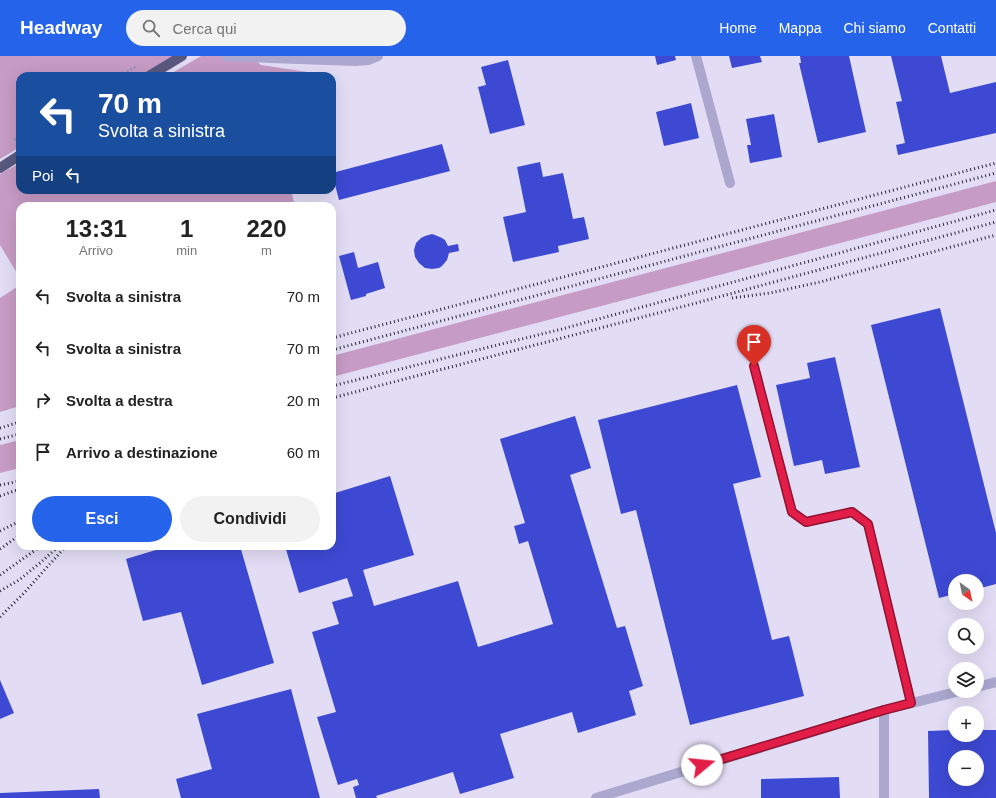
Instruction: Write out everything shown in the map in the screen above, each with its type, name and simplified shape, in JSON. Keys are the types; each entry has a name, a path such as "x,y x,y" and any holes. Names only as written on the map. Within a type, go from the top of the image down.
{"main road":[{"path":"156,72 182,56"},
{"path":"0,168 16,158"}],"street":[{"path":"226,56 355,61 368,60 378,56"},
{"path":"696,56 730,183"},
{"path":"984,685 996,682"},
{"path":"596,798 884,710 948,694"},
{"path":"884,710 884,798"}],"lane":[{"path":"754,366 792,512 806,522 852,512 868,524 911,703"}],"shaded area":[{"path":"0,56 175,56 148,72 16,72 16,149 0,159"},
{"path":"201,56 251,56 261,65 307,72 174,72"},
{"path":"16,165 16,194 292,194 294,202 16,202 16,271 0,245 0,174"},
{"path":"996,181 996,202 336,376 336,355"},
{"path":"16,288 16,407 0,412 0,298"},
{"path":"16,441 16,469 0,473 0,445"}],"building":[{"path":"655,56 675,56 676,60 657,65"},
{"path":"729,56 760,56 762,62 732,68"},
{"path":"800,56 849,56 866,132 818,143 799,63 801,63"},
{"path":"891,56 941,56 950,93 996,82 996,133 898,155 896,145 905,143 896,102 902,101"},
{"path":"508,60 525,125 490,134 478,87 486,85 481,67"},
{"path":"691,103 699,138 664,146 656,112"},
{"path":"774,114 782,157 750,163 747,145 751,145 746,119"},
{"path":"442,144 450,171 339,200 336,188 336,172"},
{"path":"540,162 543,177 563,173 573,219 584,217 589,239 558,246 559,252 513,262 503,217 526,212 517,167"},
{"path":"432,234 445,240 448,246 458,244 459,251 449,253 447,260 442,266 432,269 425,268 419,263 415,257 414,250 416,243 421,238"},
{"path":"354,252 358,268 378,262 385,288 366,294 366,296 351,300 339,256"},
{"path":"940,308 996,533 996,584 984,587 984,574 948,574 948,596 939,598 871,325"},
{"path":"835,357 860,467 825,474 822,460 794,466 776,385 810,378 807,363"},
{"path":"737,385 761,477 733,484 772,640 789,636 804,696 690,725 636,510 621,514 598,420"},
{"path":"575,416 591,468 570,475 617,628 625,626 643,686 629,691 636,715 578,733 572,712 500,734 514,778 460,794 453,772 376,796 377,798 356,798 353,787 359,785 357,779 338,785 317,717 336,712 312,632 339,624 332,602 353,596 347,578 299,593 286,550 336,550 336,493 390,476 414,555 363,570 374,606 458,581 478,647 553,624 528,541 519,544 514,526 525,523 500,439"},
{"path":"156,550 241,550 274,663 202,685 181,612 143,621 126,559"},
{"path":"0,680 14,713 0,719"},
{"path":"291,689 320,798 181,798 176,779 212,769 197,714"},
{"path":"948,730 948,742 984,742 984,730 996,730 996,798 929,798 928,731"},
{"path":"839,777 840,798 761,798 761,779"},
{"path":"99,789 100,798 0,798 0,793"}],"railway":[{"path":"336,337 996,163"},
{"path":"336,349 996,173"},
{"path":"336,385 562,329 996,210"},
{"path":"336,397 700,302 996,222"},
{"path":"732,298 770,293 820,282 996,235"},
{"path":"0,428 16,423"},
{"path":"0,439 16,435"},
{"path":"0,485 16,482"},
{"path":"0,496 16,490"},
{"path":"0,531 16,523"},
{"path":"0,549 16,538"},
{"path":"0,575 35,550"},
{"path":"0,591 19,580 55,550"},
{"path":"0,617 62,550"}],"route":[{"path":"702,765 911,703 868,524 852,512 806,522 792,512 754,366"}]}
